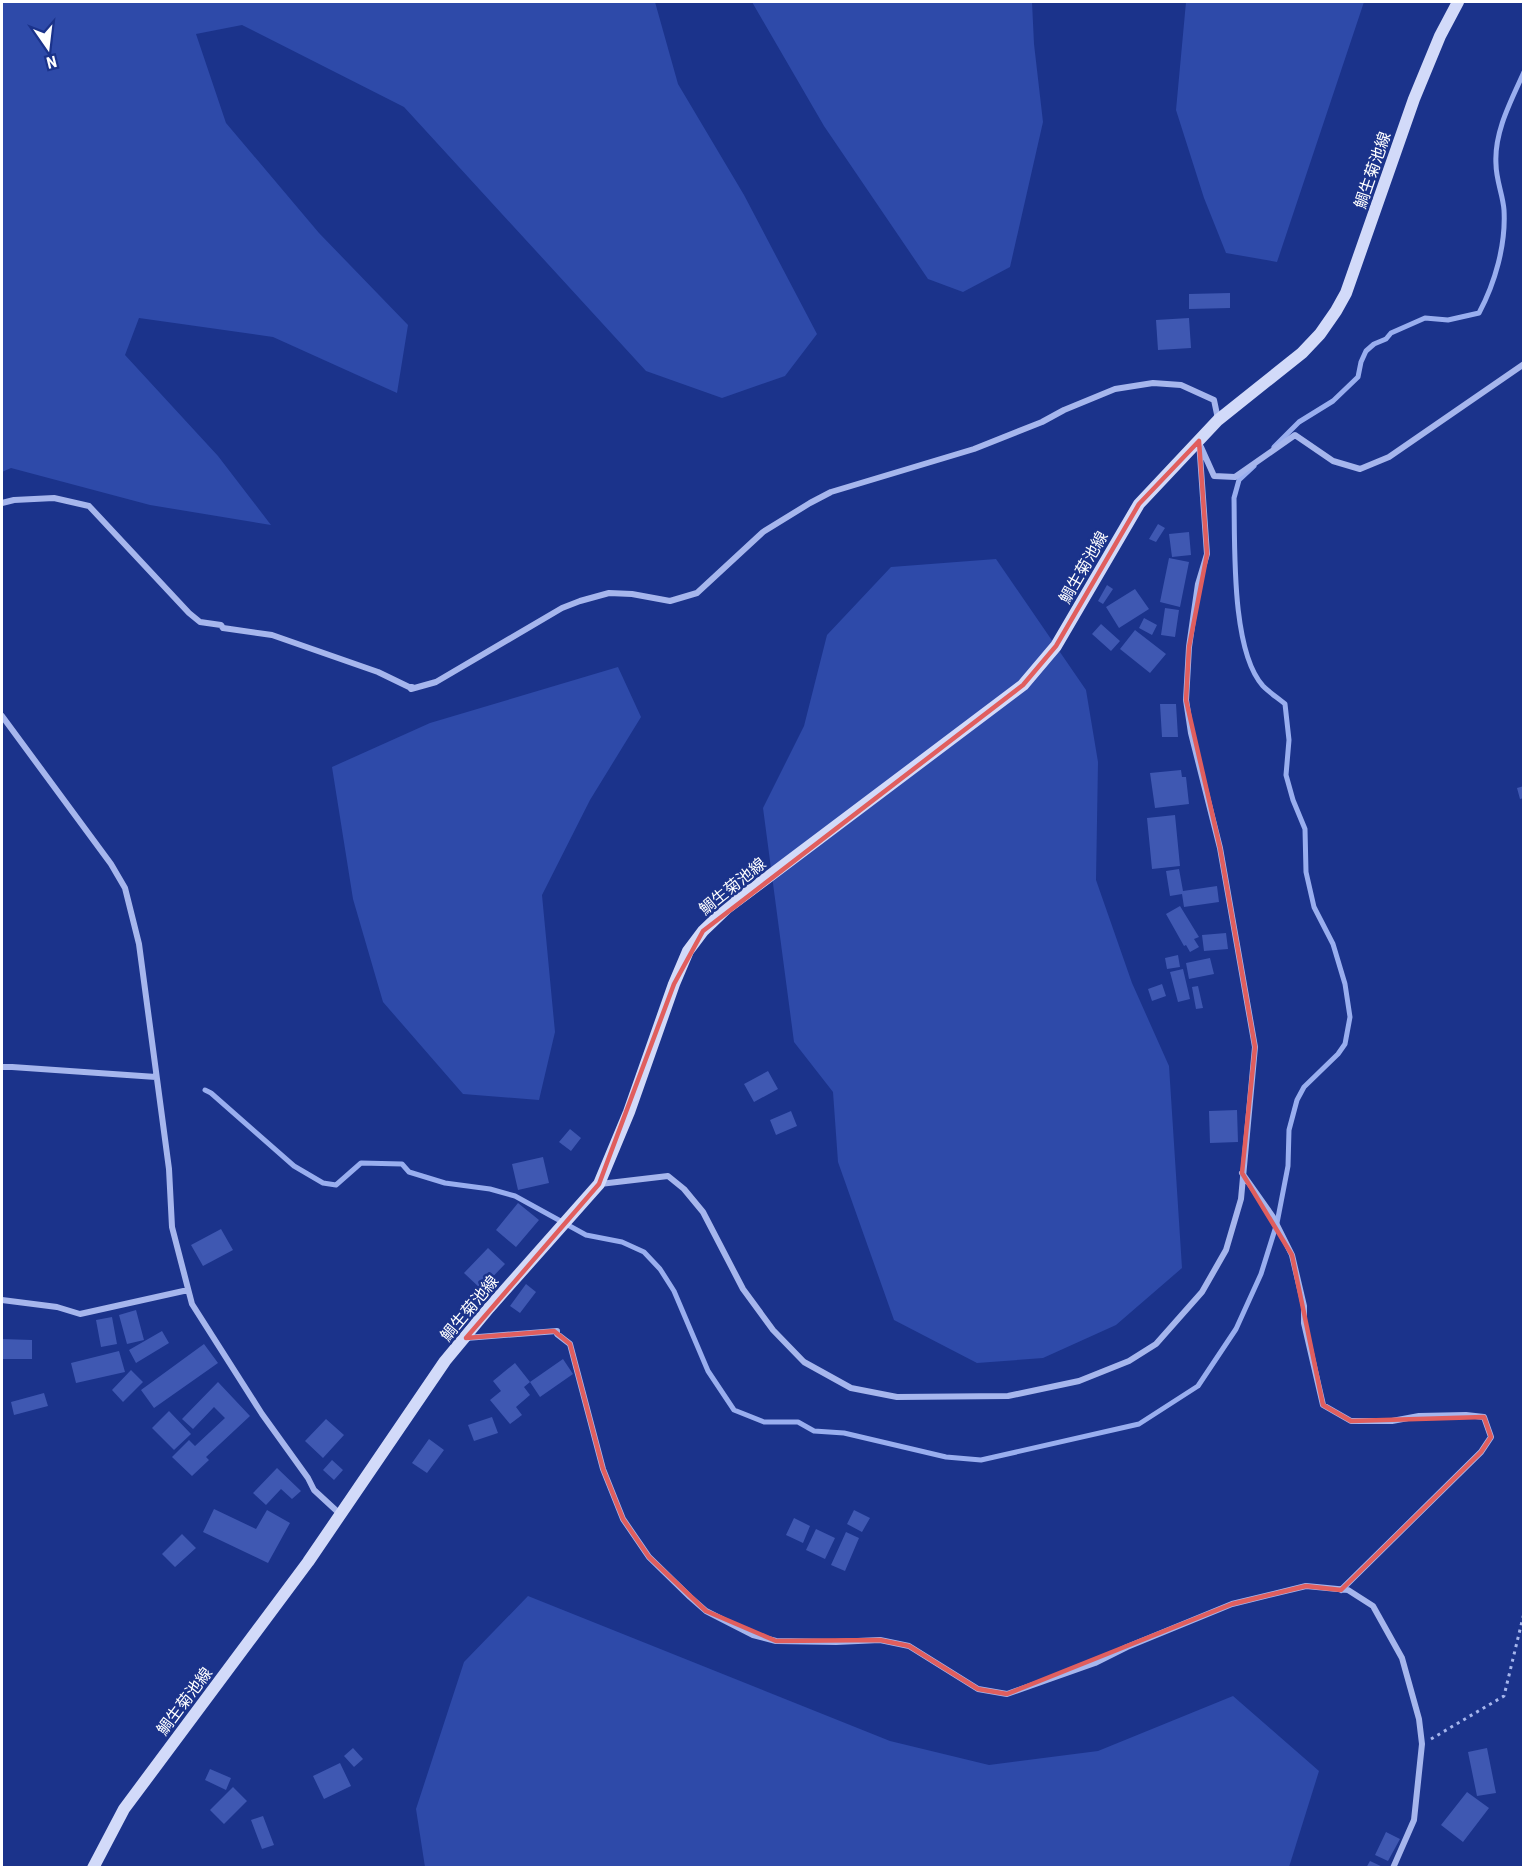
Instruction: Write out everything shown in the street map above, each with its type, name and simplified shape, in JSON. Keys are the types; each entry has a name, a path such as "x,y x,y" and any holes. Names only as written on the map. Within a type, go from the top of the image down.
{"main road":[{"name":"鯛生菊池線","path":"93,1868 124,1809 308,1562 445,1362 489,1308 599,1184 629,1112 674,984 688,951 703,931 727,908 1023,685 1056,646 1139,504 1218,420 1302,353 1320,334 1346,293 1414,99 1440,36 1458,2"}],"street":[{"path":"1198,441 1214,476 1235,477 1295,435 1333,461 1360,469 1389,457 1524,364"},
{"path":"2,503 14,500 54,498 89,506 200,622 221,625 223,628 272,635 378,672 412,687 411,689 436,682 562,608 580,601 609,593 632,594 670,601 697,593 763,532 831,492 974,449 1115,389 1153,383 1181,386 1214,400 1218,420"},
{"path":"599,1184 668,1176 684,1189 703,1212 743,1289 773,1330 804,1362 851,1388 897,1397 1008,1396 1079,1381 1129,1360 1156,1344 1202,1292 1226,1250 1241,1199 1255,1047 1220,848 1191,733 1186,700 1193,616 1198,584 1207,554 1198,441"},
{"path":"2,716 111,864 125,888 139,944 160,1093 169,1169 172,1227 192,1304 256,1405 308,1478 314,1491 340,1514"},
{"path":"2,1068 12,1066 156,1077"},
{"path":"1242,1173 1273,1217 1292,1255 1305,1306 1304,1323 1323,1405 1351,1421 1392,1421 1419,1416 1484,1417 1491,1437 1481,1452 1341,1590"},
{"path":"2,1300 57,1307 80,1314 188,1290"},
{"path":"466,1338 557,1330 557,1334 570,1344 603,1469 623,1519 649,1557 690,1597 706,1611 753,1635 776,1641 880,1640 909,1646 978,1689 1007,1694 1095,1663 1127,1647 1232,1604 1306,1586 1348,1590 1373,1606 1402,1658 1419,1719 1422,1744 1414,1820 1393,1868"}],"path":[{"path":"1422,1744 1504,1696 1524,1613"}],"highlighted area":[{"path":"1199,441 1207,554 1189,647 1186,700 1220,848 1255,1047 1242,1173 1292,1255 1323,1405 1351,1421 1484,1417 1491,1437 1481,1452 1341,1590 1306,1586 1232,1604 1007,1694 978,1689 909,1646 880,1640 776,1641 706,1611 649,1557 623,1519 603,1469 570,1344 554,1331 466,1338 599,1184 674,984 703,931 1023,685 1056,646 1139,504"}],"shaded area":[{"path":"2,2 655,2 678,84 744,195 817,334 785,376 722,398 646,371 404,107 242,25 196,34 226,123 319,233 408,325 397,393 273,337 139,318 125,355 218,456 271,525 150,505 11,468 2,472"},
{"path":"752,2 1032,2 1034,44 1043,122 1010,267 963,292 928,279 824,126"},
{"path":"1186,2 1364,2 1277,262 1226,253 1204,198 1176,110"},
{"path":"996,559 1086,690 1098,762 1096,880 1132,983 1169,1066 1182,1268 1116,1325 1043,1358 977,1363 894,1320 838,1162 833,1092 794,1042 763,808 804,726 827,635 891,567"},
{"path":"618,667 641,717 590,800 542,895 555,1032 539,1100 463,1094 383,1002 353,899 332,767 430,723"},
{"path":"528,1596 890,1741 989,1765 1098,1751 1233,1696 1319,1771 1289,1867 425,1867 416,1809 464,1662"}],"building":[{"path":"1230,293 1230,308 1189,309 1189,294"},
{"path":"1189,318 1191,348 1158,350 1156,320"},
{"path":"1158,524 1165,528 1156,542 1149,539"},
{"path":"1189,532 1191,555 1172,557 1169,534"},
{"path":"1169,558 1189,562 1180,607 1160,602"},
{"path":"1107,585 1113,589 1103,604 1098,601"},
{"path":"1135,589 1149,609 1119,628 1106,607"},
{"path":"1165,608 1179,610 1175,637 1161,635"},
{"path":"1144,618 1157,625 1152,635 1139,628"},
{"path":"1101,624 1120,641 1111,651 1092,634"},
{"path":"1135,630 1166,654 1150,673 1120,649"},
{"path":"1160,704 1176,704 1178,737 1162,737"},
{"path":"1181,770 1182,777 1186,777 1189,804 1155,808 1150,773"},
{"path":"1524,786 1524,798 1520,799 1517,788"},
{"path":"1175,815 1180,866 1152,869 1147,818"},
{"path":"1179,869 1183,891 1217,886 1219,902 1184,907 1182,894 1170,896 1166,871"},
{"path":"1180,906 1199,937 1194,939 1199,947 1190,952 1186,945 1184,946 1166,914"},
{"path":"1226,933 1228,949 1204,951 1202,935"},
{"path":"1178,955 1180,967 1167,969 1165,958"},
{"path":"1210,958 1214,974 1189,979 1186,963"},
{"path":"1183,969 1190,999 1178,1002 1170,972"},
{"path":"1162,984 1166,996 1152,1001 1148,989"},
{"path":"1198,986 1203,1008 1196,1009 1192,987"},
{"path":"768,1071 778,1089 754,1102 744,1084"},
{"path":"1237,1110 1238,1142 1210,1143 1209,1111"},
{"path":"791,1111 797,1126 776,1135 770,1120"},
{"path":"570,1129 581,1138 571,1151 559,1142"},
{"path":"543,1157 549,1183 518,1190 512,1164"},
{"path":"518,1203 539,1220 516,1247 496,1230"},
{"path":"221,1229 233,1250 203,1266 191,1245"},
{"path":"488,1248 505,1264 481,1289 464,1273"},
{"path":"526,1284 536,1292 520,1313 510,1306"},
{"path":"136,1310 144,1340 127,1344 119,1315"},
{"path":"112,1317 117,1344 101,1347 96,1320"},
{"path":"162,1331 169,1343 136,1363 129,1350"},
{"path":"2,1339 32,1340 32,1359 2,1359"},
{"path":"204,1344 218,1363 154,1408 141,1390"},
{"path":"119,1351 125,1372 76,1383 71,1363"},
{"path":"563,1359 573,1374 540,1397 530,1382"},
{"path":"515,1363 530,1382 524,1387 530,1395 516,1407 522,1415 510,1424 490,1400 501,1391 493,1381"},
{"path":"131,1370 143,1382 123,1402 112,1390"},
{"path":"218,1382 250,1416 206,1457 209,1460 192,1476 172,1457 189,1440 195,1446 225,1418 214,1407 193,1429 182,1419"},
{"path":"44,1393 48,1406 14,1415 11,1402"},
{"path":"169,1411 191,1434 174,1450 152,1428"},
{"path":"492,1417 498,1433 474,1441 468,1425"},
{"path":"326,1419 344,1435 323,1458 305,1441"},
{"path":"429,1439 444,1450 427,1473 412,1463"},
{"path":"332,1460 343,1470 334,1480 323,1470"},
{"path":"277,1468 301,1491 292,1499 281,1489 266,1505 253,1493"},
{"path":"214,1509 256,1529 267,1510 290,1523 268,1563 203,1532"},
{"path":"854,1510 870,1518 862,1532 847,1524"},
{"path":"794,1518 810,1526 803,1543 786,1535"},
{"path":"816,1529 835,1538 825,1559 806,1550"},
{"path":"846,1532 859,1538 845,1571 831,1565"},
{"path":"182,1534 196,1548 175,1567 162,1554"},
{"path":"353,1748 363,1759 354,1767 344,1756"},
{"path":"1487,1748 1496,1793 1477,1796 1468,1752"},
{"path":"340,1763 351,1786 324,1799 313,1776"},
{"path":"210,1769 231,1778 226,1790 205,1780"},
{"path":"233,1787 247,1801 224,1824 210,1810"},
{"path":"1467,1792 1489,1808 1463,1842 1441,1825"},
{"path":"263,1816 274,1845 262,1849 251,1820"},
{"path":"1386,1832 1400,1839 1388,1861 1375,1855"},
{"path":"1370,1861 1385,1868 1366,1868"}],"waterway":[{"path":"1274,447 1299,422 1333,401 1358,377 1366,351 1374,344 1386,339 1391,333 1425,318 1448,320 1479,313 1490,289 1503,237 1504,210 1496,170 1498,140 1504,117 1524,72"},
{"path":"205,1090 294,1166 323,1183 336,1185 361,1163 402,1164 409,1172 445,1183 490,1189 515,1196 586,1235 622,1242 644,1252 660,1269 674,1291 708,1371 734,1410 764,1422 798,1422 814,1431 844,1433 946,1457 981,1460 1139,1424 1198,1386 1236,1329 1261,1274 1277,1223 1288,1166 1289,1130 1297,1100 1304,1087 1338,1054 1345,1044 1350,1017 1345,984 1333,944 1314,907 1306,872 1305,829 1286,775 1289,740 1285,704 1263,686 1253,670 1240,624 1235,569 1234,498 1239,480 1254,466"}]}
